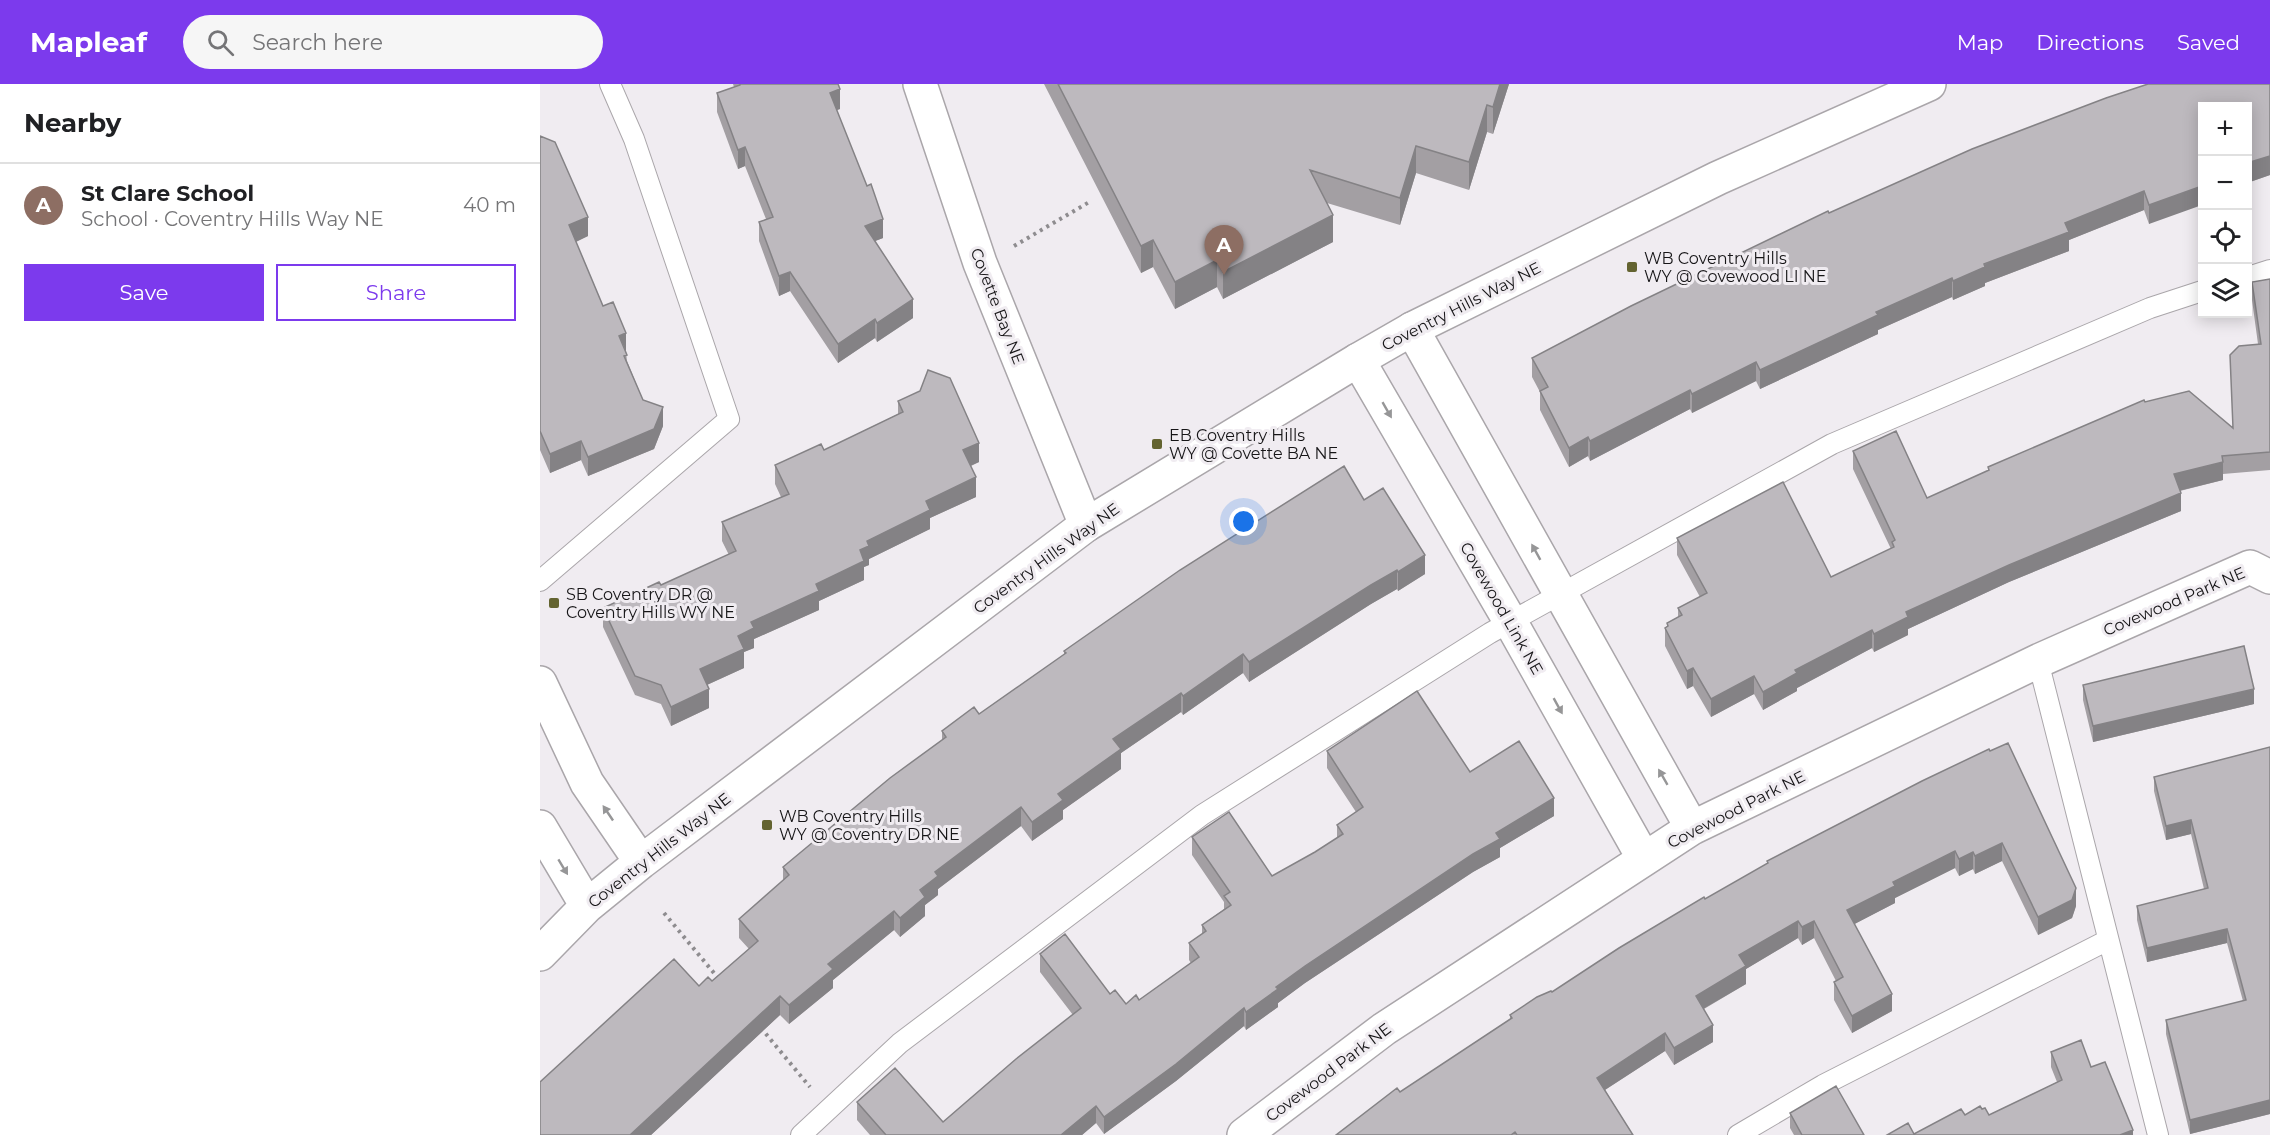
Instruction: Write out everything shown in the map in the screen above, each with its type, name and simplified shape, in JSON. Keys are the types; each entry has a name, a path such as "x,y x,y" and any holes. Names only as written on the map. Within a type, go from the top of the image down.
{"street":[{"name":"Covette Bay NE","path":"920,84 980,263 1086,525"},
{"name":"Coventry Hills Way NE","path":"540,954 587,906 641,862 1086,525 1412,329 1718,178 1929,84"},
{"path":"1412,329 1692,828"},
{"name":"Covewood Link NE","path":"1358,360 1510,621 1644,859"},
{"name":"Covewood Park NE","path":"1244,1135 1384,1029 1692,828 2038,660 2250,567 2270,577"},
{"path":"540,683 587,783 641,862"},
{"path":"540,827 587,906"}],"lane":[{"path":"540,581 729,419 634,139 610,84"},
{"path":"2252,275 2270,270"},
{"path":"801,1135 900,1043 1202,815 1510,621 1832,444 2150,308 2198,292"},
{"path":"2038,660 2158,1135"},
{"path":"1738,1135 1823,1085 2108,940"}],"path":[{"path":"1007,250 1091,201"},
{"path":"664,913 724,984"},
{"path":"754,1020 828,1109"}],"building":[{"path":"740,84 838,84 840,89 830,93 867,186 871,184 883,219 865,226 913,299 877,323 875,319 838,344 790,272 779,276 759,222 773,217 745,147 738,150 717,93"},
{"path":"1058,84 1500,84 1493,107 1487,105 1469,162 1416,146 1400,198 1310,170 1333,215 1223,272 1217,260 1175,282 1153,240 1141,246"},
{"path":"2148,84 2270,84 2270,156 2252,161 2252,102 2198,102 2198,187 2149,205 2144,191 2065,223 2069,232 1984,264 1985,267 1953,281 1952,278 1876,312 1878,315 1760,370 1756,362 1692,394 1690,390 1590,441 1588,437 1569,448 1540,391 1548,387 1532,358 1631,306 1828,211 1829,213 1972,149"},
{"path":"540,136 555,142 588,217 569,225 603,306 613,302 626,333 619,336 627,355 624,356 643,400 663,407 654,429 588,457 581,441 550,454 540,431"},
{"path":"2270,279 2270,452 2222,456 2223,462 2174,474 2181,493 2009,565 1906,612 1908,617 1874,634 1872,630 1795,670 1797,673 1763,692 1754,676 1711,699 1693,668 1687,671 1665,628 1668,626 1667,623 1682,615 1678,608 1707,593 1677,538 1783,482 1831,577 1894,547 1892,542 1895,540 1853,451 1896,431 1927,498 1989,470 1988,467 2144,400 2145,402 2189,391 2233,428 2230,355 2239,346 2261,344 2252,282"},
{"path":"928,370 950,378 979,443 963,450 976,477 926,501 930,510 867,541 869,546 860,550 864,561 816,584 819,591 751,622 754,628 738,636 744,649 700,669 709,689 671,707 661,685 635,676 603,608 659,582 661,585 736,551 722,522 789,494 775,465 821,444 824,450 903,412 898,401 920,391"},
{"path":"1344,466 1364,500 1383,488 1425,555 1371,585 1249,662 1243,654 1183,696 1181,693 1113,739 1121,749 1058,794 1063,800 1032,822 1021,807 935,872 938,876 920,890 925,897 900,918 894,911 828,964 833,969 789,1005 780,996 630,1135 540,1135 540,1082 674,959 699,986 708,977 712,981 758,941 739,919 789,875 783,867 890,778 946,737 942,731 974,707 979,714 1180,570"},
{"path":"2244,646 2254,689 2093,726 2083,685"},
{"path":"1417,691 1470,772 1519,741 1554,798 1496,833 1500,839 1473,854 1305,966 1246,1012 1244,1008 1176,1064 1104,1117 1096,1106 1061,1135 886,1135 857,1102 895,1068 943,1122 1016,1059 1081,1008 1040,954 1065,934 1110,994 1115,990 1126,1004 1136,995 1139,1000 1199,957 1189,943 1206,931 1202,925 1231,905 1224,896 1230,892 1192,837 1229,812 1272,876 1343,834 1337,825 1363,807 1327,751"},
{"path":"2008,743 2076,888 2072,900 2038,917 2002,843 1975,856 1973,852 1959,859 1955,851 1893,882 1895,886 1847,910 1892,994 1852,1016 1834,982 1843,977 1814,921 1802,927 1798,921 1739,955 1746,966 1696,996 1713,1025 1674,1048 1665,1033 1597,1078 1633,1135 1517,1135 1515,1132 1511,1135 1336,1135 1397,1088 1400,1092 1512,1018 1510,1015 1537,997 1552,992 1619,948 1704,897 1705,899 1768,863 1767,861 1922,781 1989,749 1990,751"},
{"path":"2270,747 2270,1100 2190,1120 2166,1020 2246,1000 2227,929 2147,948 2137,906 2208,888 2191,820 2166,826 2154,777"},
{"path":"2081,1040 2091,1067 2105,1062 2133,1130 2120,1135 1887,1135 1908,1123 1914,1134 1961,1109 1965,1115 1980,1106 1982,1109 1985,1108 1989,1115 2062,1080 2051,1052"},
{"path":"1836,1086 1864,1135 1802,1135 1790,1113"}],"place":[{"name":"WB Coventry Hills WY @ Covewood LI NE","path":"1632,267"},
{"name":"St Clare School","path":"1224,275"},
{"name":"EB Coventry Hills WY @ Covette BA NE","path":"1157,444"},
{"name":"SB Coventry DR @ Coventry Hills WY NE","path":"554,603"},
{"name":"WB Coventry Hills WY @ Coventry DR NE","path":"767,825"}]}
